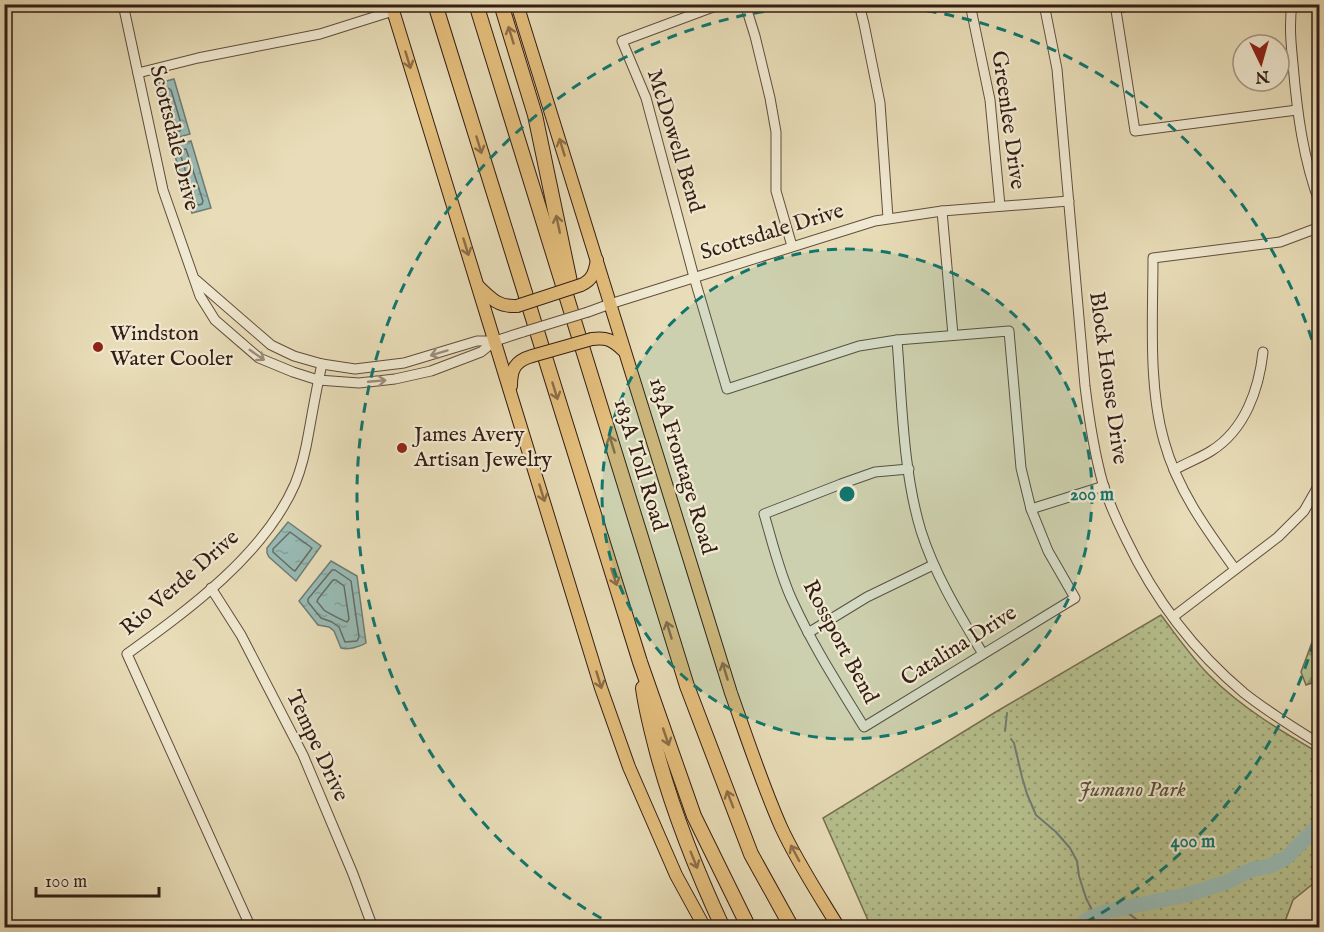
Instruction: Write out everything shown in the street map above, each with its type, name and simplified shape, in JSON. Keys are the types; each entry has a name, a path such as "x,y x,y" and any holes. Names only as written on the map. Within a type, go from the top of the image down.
{"highway":[{"path":"426,4 461,89"},
{"path":"435,4 640,662 694,816 749,927"},
{"name":"183A Toll Road","path":"476,4 687,686 751,854 792,927"},
{"path":"501,4 535,115 587,363"},
{"path":"640,662 645,710 664,776 692,856 723,927"}],"main road":[{"name":"183A Frontage Road","path":"517,4 731,693 782,829 806,874 839,927"},
{"path":"392,8 602,688 629,766 676,875 705,927"},
{"path":"478,286 499,304 517,306 587,282 596,269 597,259"},
{"path":"511,393 514,368 523,358 603,338 610,340 624,351"}],"street":[{"name":"Scottsdale Drive","path":"123,4 163,190 200,296 215,320 259,358 318,380 359,383 395,379 430,371 481,352 495,341"},
{"name":"McDowell Bend","path":"721,4 622,41 646,98 727,389 859,346 897,340"},
{"path":"745,4 770,98 776,132 776,191 792,246"},
{"path":"858,4 880,103 888,218"},
{"name":"Greenlee Drive","path":"970,4 990,100 1000,206"},
{"name":"Block House Drive","path":"1044,4 1057,69 1091,435 1104,486 1118,523 1136,559 1185,633 1225,676 1251,698 1320,744"},
{"path":"1145,4 1115,6 1135,131 1297,110"},
{"path":"1292,4 1289,20 1297,110 1304,152 1320,204"},
{"path":"138,73 198,58 320,34 392,8"},
{"name":"Scottsdale Drive","path":"195,279 271,345 294,356 322,364 356,369 404,363 477,341 495,341 792,246 888,218 942,211 1069,201"},
{"path":"942,211 953,335"},
{"path":"1235,569 1202,524 1174,470 1163,441 1153,369 1153,258 1280,242 1320,227"},
{"path":"983,654 933,565 921,531 909,469 897,340 1009,332 1021,468 1032,509 1104,486"},
{"path":"1174,470 1212,450 1233,432 1247,411 1261,372 1263,352"},
{"name":"Rio Verde Drive","path":"251,927 128,654 211,588 247,555 276,519 295,483 304,458 322,364"},
{"name":"Rossport Bend","path":"864,728 808,633 792,600 764,514 874,472 909,469"},
{"path":"1173,617 1278,537 1304,511 1320,483"},
{"name":"Catalina Drive","path":"864,728 1075,598 1048,551 1032,509"},
{"path":"808,633 867,597 933,565"},
{"name":"Tempe Drive","path":"211,588 241,635 303,755 373,927"}],"green space":[{"name":"Jumano Park","path":"1161,615 1197,662 1222,688 1262,718 1319,753 1319,879 1293,900 1283,927 871,927 823,818 994,713"},
{"path":"1319,629 1319,684 1318,681 1306,685 1301,672"}],"water":[{"path":"174,79 190,134 172,139 168,137 159,83"},
{"path":"191,141 211,208 192,213 172,146"},
{"path":"288,522 321,546 296,581 267,553 267,548"},
{"path":"331,561 357,576 366,643 357,647 341,648 334,631 329,627 318,625 299,601"}],"waterway":[{"path":"1005,731 1007,713"},
{"path":"1011,739 1027,794 1036,815 1070,848 1077,861 1086,898 1095,916"},
{"path":"1078,928 1088,919 1104,912 1186,895 1227,882 1253,869 1270,866 1287,857 1320,824"},
{"path":"1313,831 1320,830"},
{"path":"1122,909 1144,928"}],"place":[{"name":"Windston Water Cooler","path":"98,347"},
{"name":"James Avery Artisan Jewelry","path":"402,448"}]}
